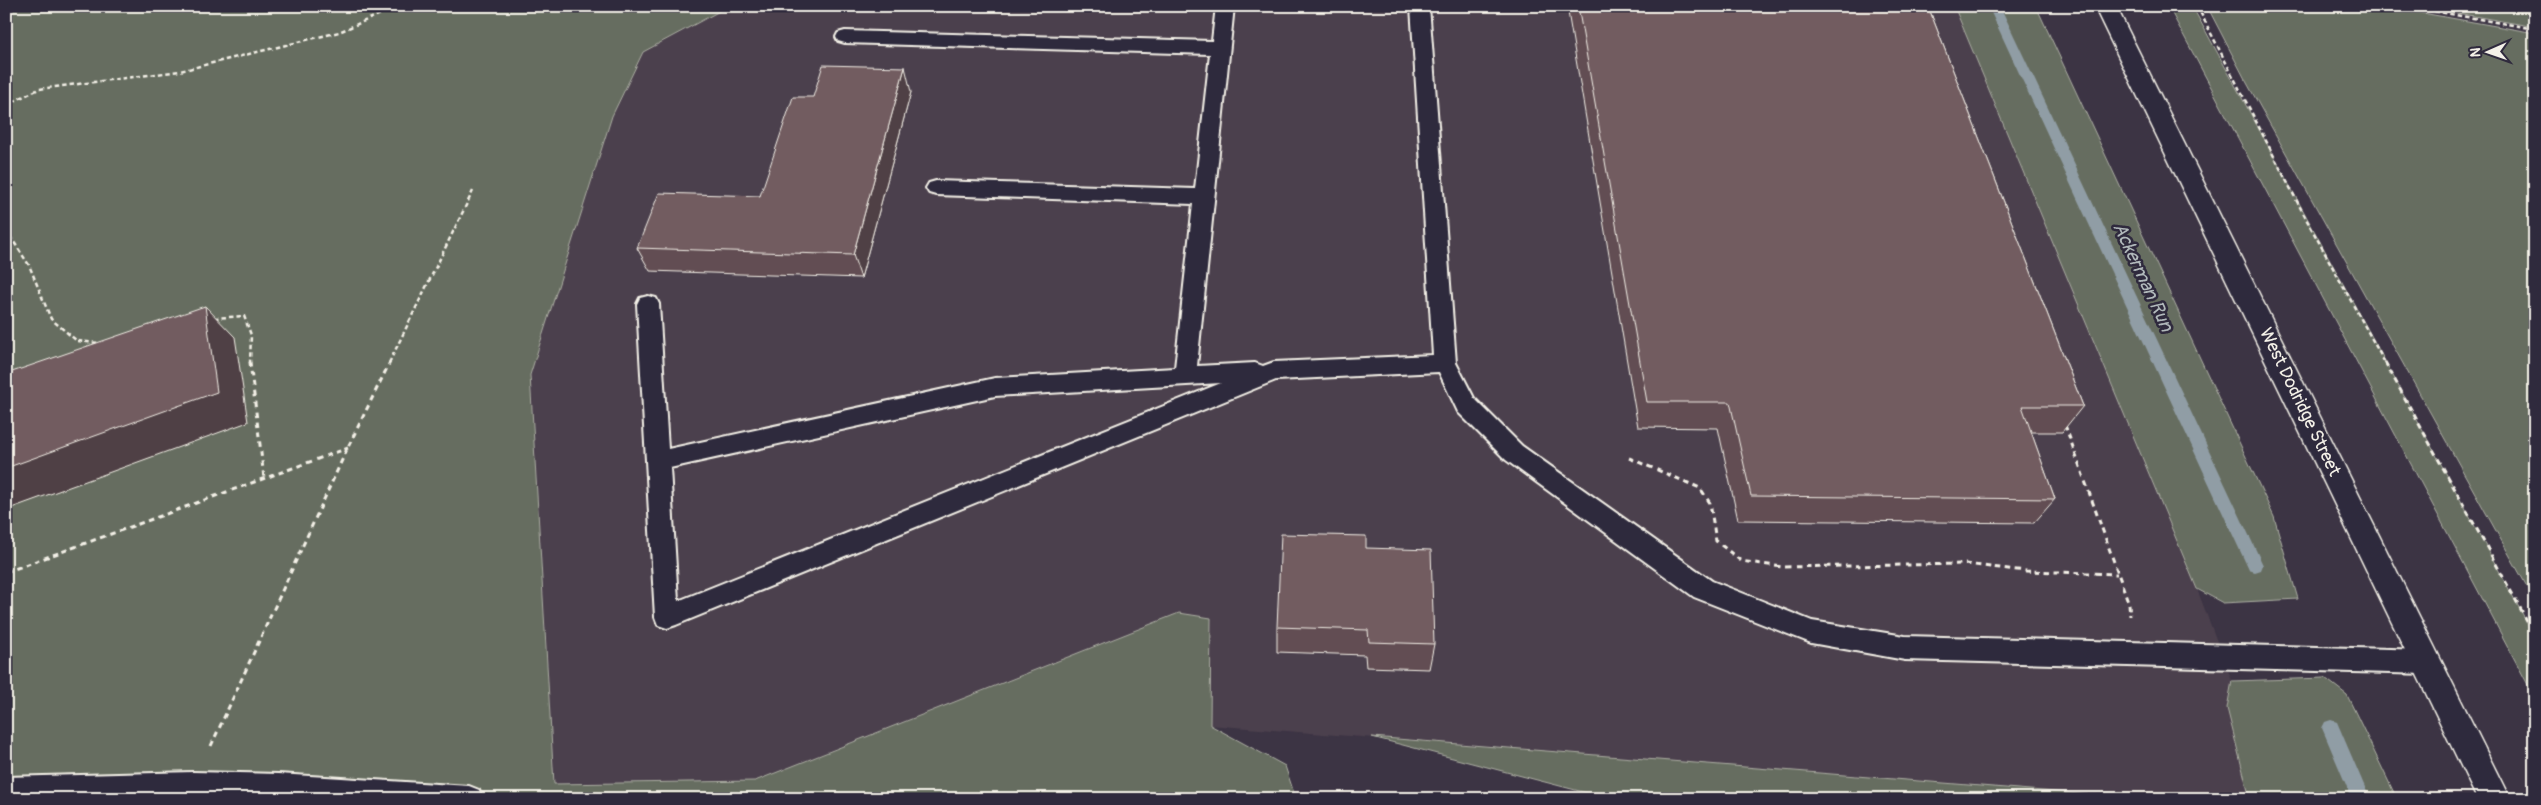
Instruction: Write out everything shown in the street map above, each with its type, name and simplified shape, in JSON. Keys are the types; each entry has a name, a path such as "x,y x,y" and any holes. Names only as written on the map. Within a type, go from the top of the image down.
{"main road":[{"name":"West Dodridge Street","path":"2105,6 2494,799"}],"lane":[{"path":"1185,376 1226,6"},
{"path":"1420,6 1445,362 1466,405 1514,453 1703,589 1811,632 1905,648 2428,662"},
{"path":"845,37 1221,48"},
{"path":"936,188 1205,197"},
{"path":"648,304 666,617 1274,371"},
{"path":"657,461 995,387 1445,362"},
{"path":"6,790 193,785 278,787 469,799"}],"path":[{"path":"6,10 13,6"},
{"path":"6,105 39,89 180,71 339,32 399,6"},
{"path":"2197,6 2303,213 2535,635"},
{"path":"2405,6 2535,29"},
{"path":"193,785 348,447 474,191"},
{"path":"6,230 29,265 51,319 77,342 104,344"},
{"path":"206,320 244,316 250,335 249,352 264,478"},
{"path":"2062,416 2129,604 2130,654"},
{"path":"6,572 348,447"},
{"path":"1629,458 1700,488 1710,503 1716,541 1741,561 1782,567 1965,564 2026,571 2117,574"}],"shaded area":[{"path":"729,6 1954,6 2197,589 2232,681 2227,708 2250,799 2142,799 1210,725 1211,618 1179,613 755,781 554,784 527,317 582,178 643,52"}],"green space":[{"path":"6,6 729,6 643,52 612,116 530,375 554,784 755,781 1179,613 1211,618 1210,725 1285,766 1296,799 6,799"},
{"path":"1954,6 2036,6 2274,517 2298,599 2223,603 2197,589"},
{"path":"2168,6 2192,6 2535,637 2535,698"},
{"path":"2207,6 2383,6 2535,33 2535,601 2247,83"},
{"path":"2418,6 2535,6 2535,27"},
{"path":"2325,678 2347,695 2397,799 2250,799 2227,708 2232,681"},
{"path":"1372,737 2142,799 1610,799"}],"building":[{"path":"1578,6 1928,6 2083,406 2022,406 2055,499 1751,496 1730,402 1647,402"},
{"path":"823,65 905,67 853,255 637,248 659,193 760,196 793,97 813,97"},
{"path":"205,306 217,392 6,468 6,374"},
{"path":"1281,534 1366,536 1366,548 1431,550 1434,644 1369,642 1368,630 1277,627"}],"waterway":[{"name":"Ackerman Run","path":"1994,6 2255,565"},
{"name":"Ackerman Run","path":"2331,728 2361,799"}]}
